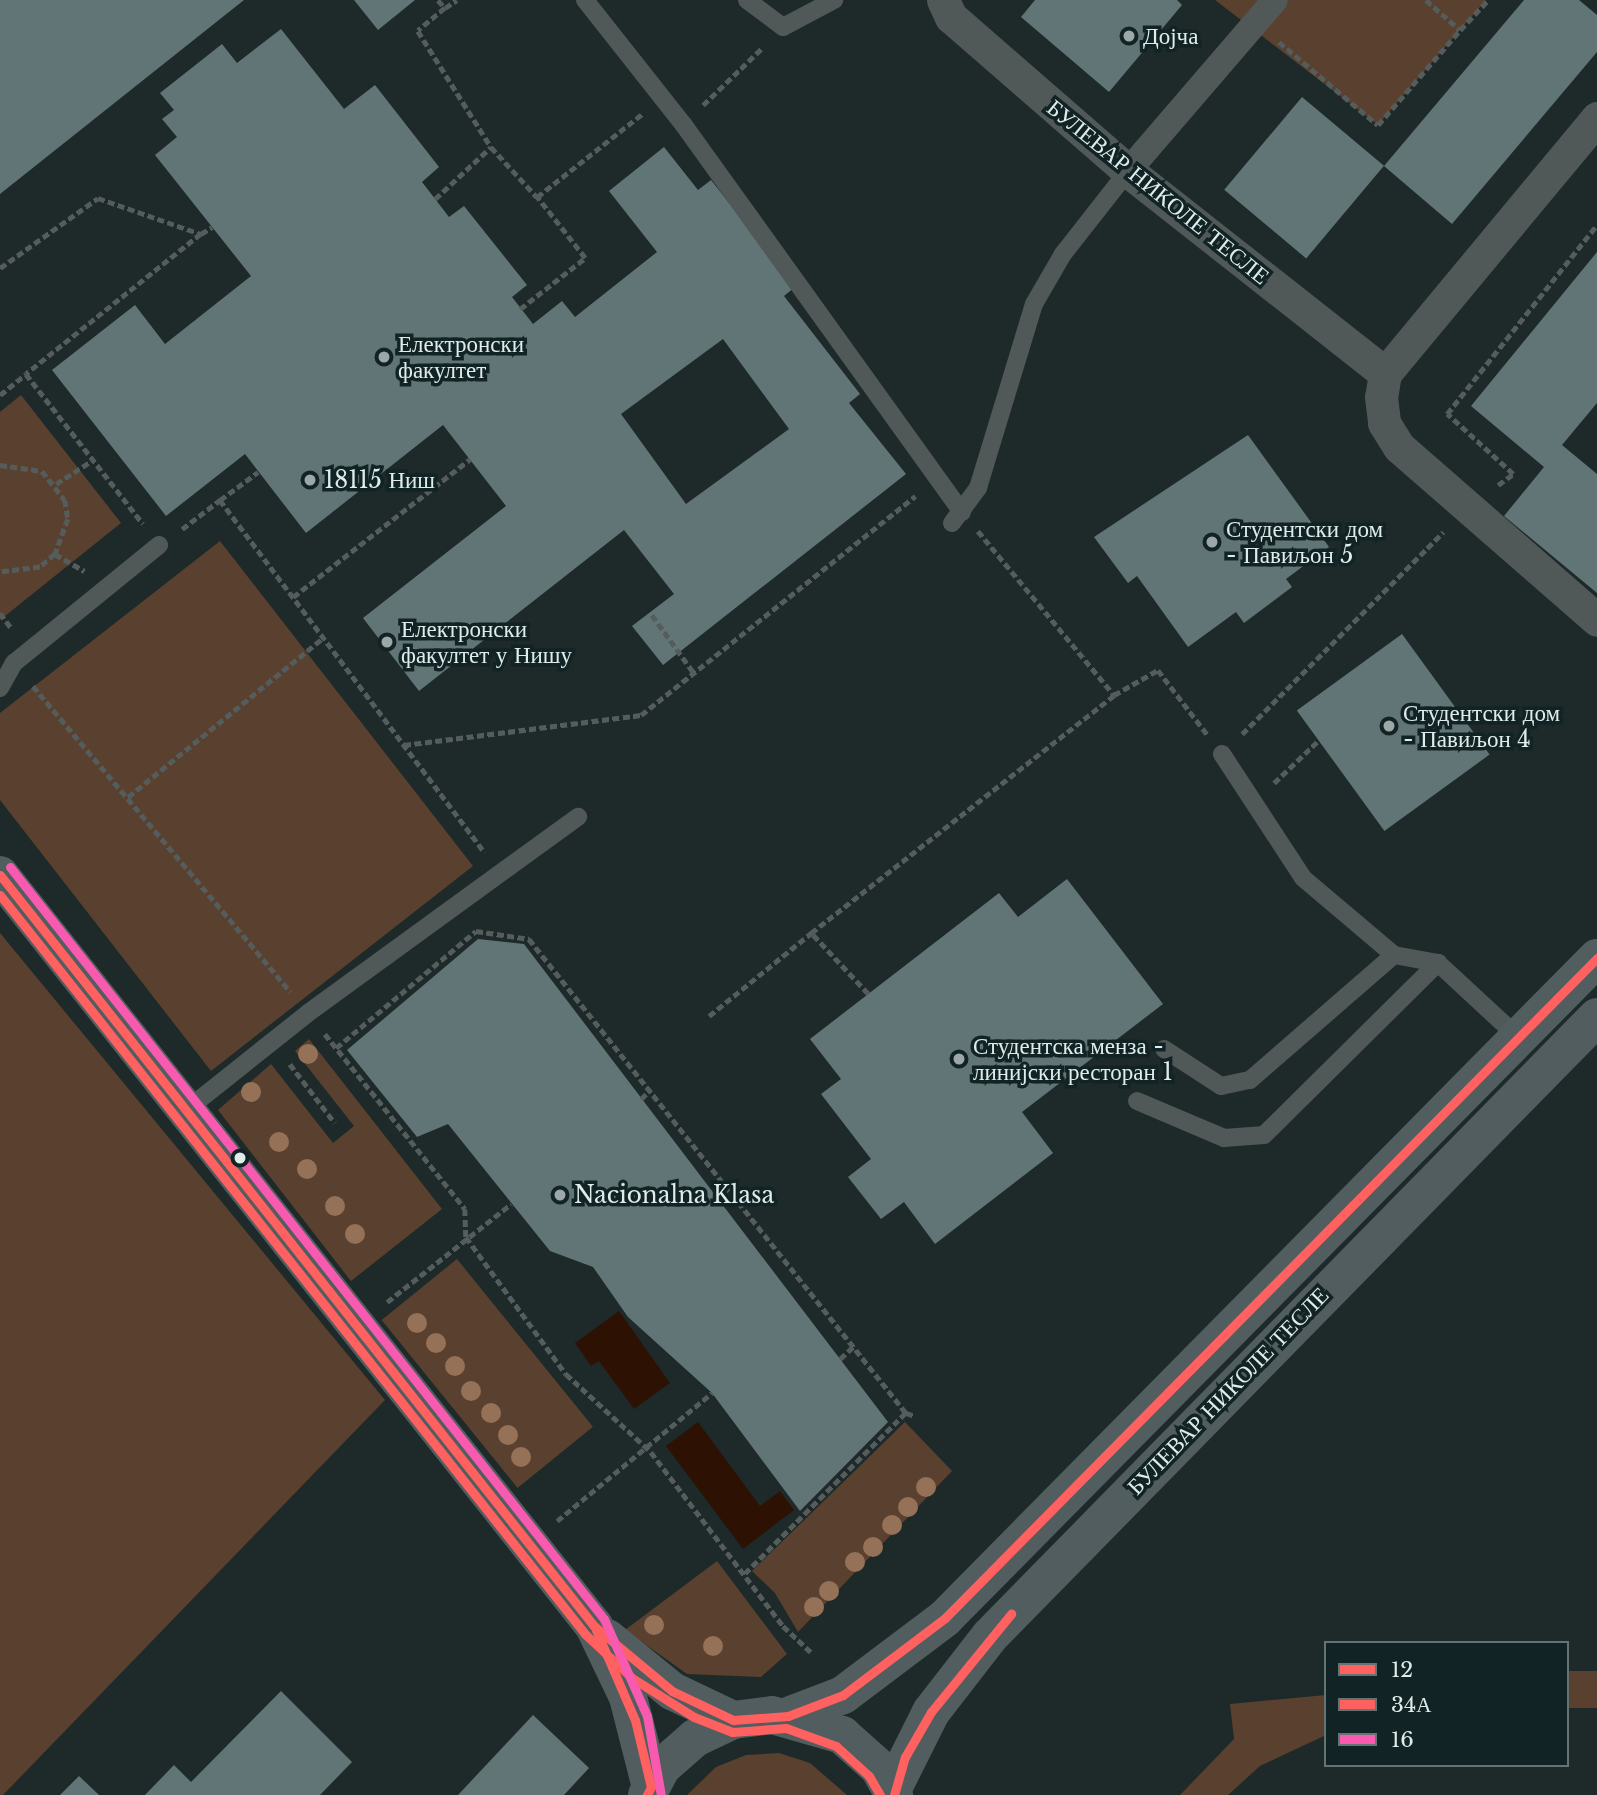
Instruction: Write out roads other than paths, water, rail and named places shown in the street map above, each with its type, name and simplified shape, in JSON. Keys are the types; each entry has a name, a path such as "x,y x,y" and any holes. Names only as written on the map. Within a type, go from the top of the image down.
{"main road":[{"path":"0,875 594,1626 672,1690 733,1720"},
{"name":"БУЛЕВАР НИКОЛЕ ТЕСЛЕ","path":"788,1716 843,1695 883,1669 945,1618 1597,958"},
{"name":"БУЛЕВАР НИКОЛЕ ТЕСЛЕ","path":"893,1792 931,1712 990,1636 1597,1017"},
{"path":"594,1626 628,1697 649,1791"},
{"path":"649,1791 678,1750 733,1720 788,1716 842,1735 893,1792"}],"street":[{"name":"БУЛЕВАР НИКОЛЕ ТЕСЛЕ","path":"943,0 951,17 1128,171 1385,373"},
{"path":"1128,171 1275,0"},
{"path":"1597,118 1385,373 1384,423 1399,447 1597,620"}],"lane":[{"path":"585,0 683,124 957,518 978,488 1034,304 1063,254 1128,171"},
{"path":"747,0 783,27 834,0"},
{"path":"0,688 14,663 159,545"},
{"path":"1223,754 1303,878 1394,955 1438,963 1519,1038"},
{"path":"185,1111 578,817"},
{"path":"1164,1049 1221,1086 1250,1080 1394,955"},
{"path":"1137,1101 1238,1142 1264,1135 1438,963"}],"place":[{"name":"Дојча","path":"1129,36"},
{"name":"Електронски факултет","path":"384,357"},
{"name":"18115 Ниш","path":"310,480"},
{"name":"Студентски дом - Павиљон 5","path":"1212,542"},
{"name":"Електронски факултет у Нишу","path":"387,642"},
{"name":"Студентски дом - Павиљон 4","path":"1389,726"},
{"name":"Студентска менза - линијски ресторан 1","path":"959,1059"},
{"name":"Nacionalna Klasa","path":"560,1195"}]}
